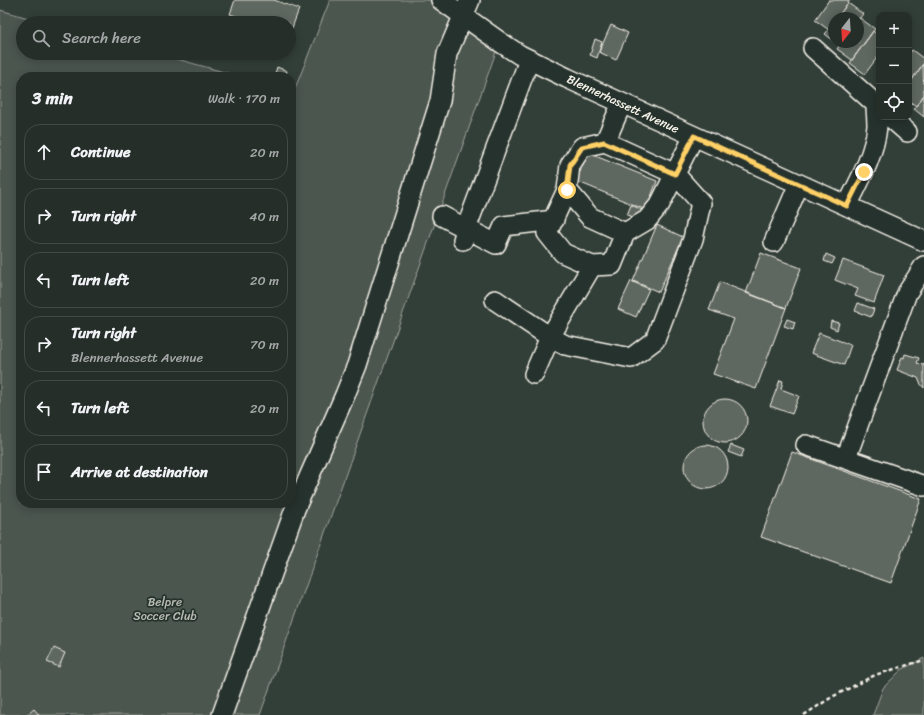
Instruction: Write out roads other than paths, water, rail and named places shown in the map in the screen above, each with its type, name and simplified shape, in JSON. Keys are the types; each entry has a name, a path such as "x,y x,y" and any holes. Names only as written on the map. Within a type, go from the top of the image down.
{"street":[{"name":"Blennerhassett Avenue","path":"441,0 467,8 500,42 530,60 622,104 924,241"},
{"path":"296,508 357,365 440,101 447,54 467,8"},
{"path":"813,48 876,105"},
{"path":"464,234 530,60"},
{"path":"604,142 622,104"},
{"path":"847,206 864,172 873,146 876,120"},
{"path":"893,120 907,132"},
{"path":"495,300 550,337 565,345 631,358 655,340 693,239 701,203 675,174 604,142 582,147 570,165 567,190 548,233 563,252 592,266 612,265 625,233 647,220 660,204 675,174 694,136"},
{"path":"774,242 799,184"},
{"path":"567,190 590,217 625,233"},
{"path":"442,216 464,234 496,244 504,226 554,220"},
{"path":"534,374 550,337 592,266"},
{"path":"846,458 907,293 924,266"},
{"path":"806,445 924,486"},
{"path":"222,715 296,508"}],"park label":[{"name":"Belpre Soccer Club","path":"165,609"}]}
